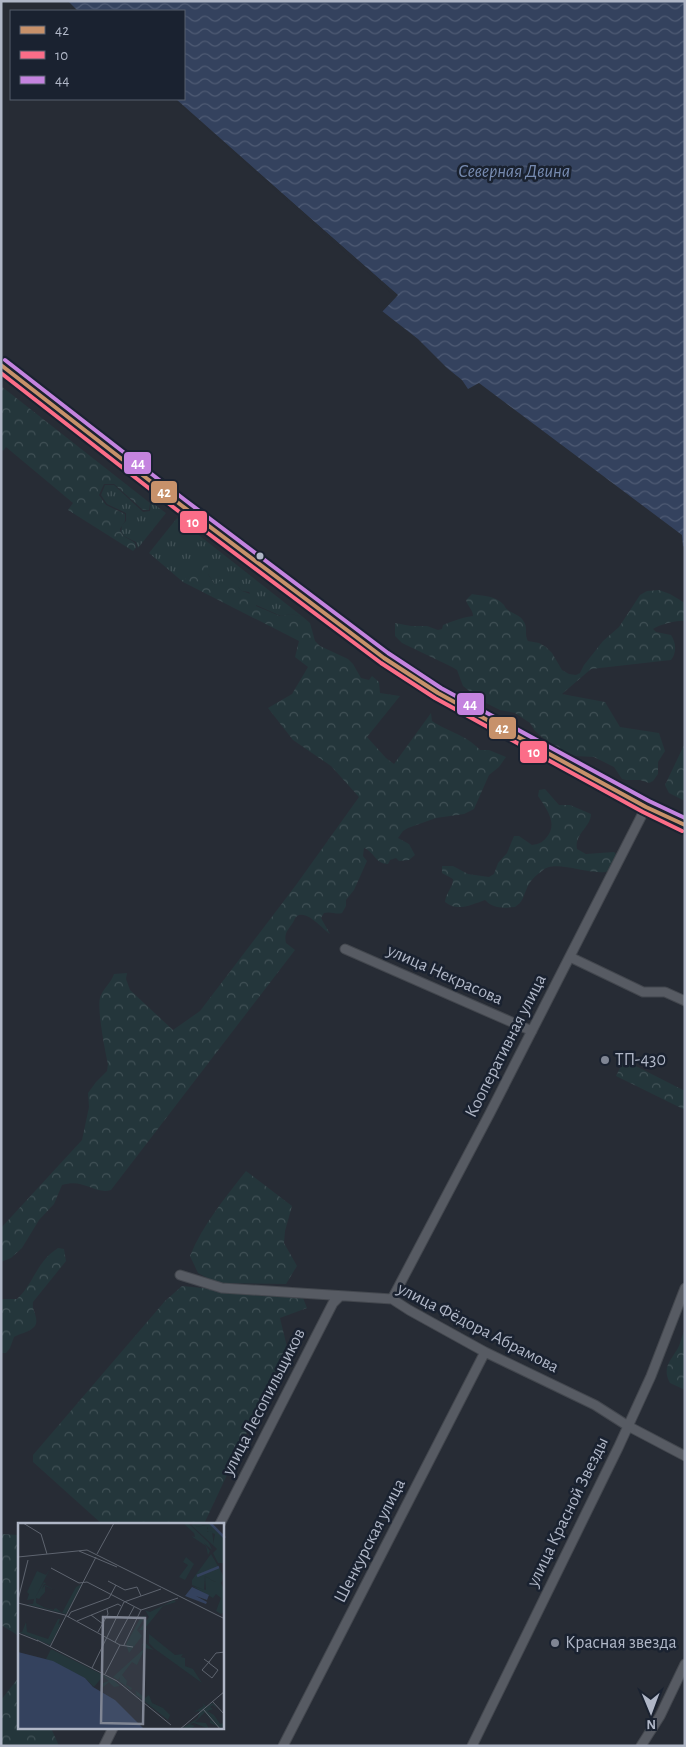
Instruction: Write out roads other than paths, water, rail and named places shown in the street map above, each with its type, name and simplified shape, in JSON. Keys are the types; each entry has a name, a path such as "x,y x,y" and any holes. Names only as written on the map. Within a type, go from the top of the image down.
{"main road":[{"path":"1,365 181,506 384,658 438,693 646,807 685,825"}],"street":[{"name":"Кооперативная улица","path":"392,1299 646,807"},
{"name":"улица Некрасова","path":"346,949 532,1031"},
{"path":"570,957 643,992 665,992 685,1001"},
{"name":"улица Фёдора Абрамова","path":"180,1275 222,1288 392,1299 485,1352 595,1405 628,1426 685,1456"},
{"name":"улица Красной Звезды","path":"472,1746 628,1426 651,1376 685,1288"},
{"name":"улица Лесопильщиков","path":"221,1523 333,1303 340,1296"},
{"name":"Шенкурская улица","path":"283,1746 485,1352"},
{"path":"641,1746 660,1716 685,1664"},
{"path":"104,1746 112,1730"}],"water":[{"name":"Северная Двина","path":"68,1 685,1 685,547 683,546 682,535 479,383 468,389 462,380 418,339 382,311 397,295 177,100 185,100 185,10 77,10"}],"place":[{"name":"ТП-430","path":"605,1060"},
{"name":"Красная звезда","path":"555,1643"}]}
